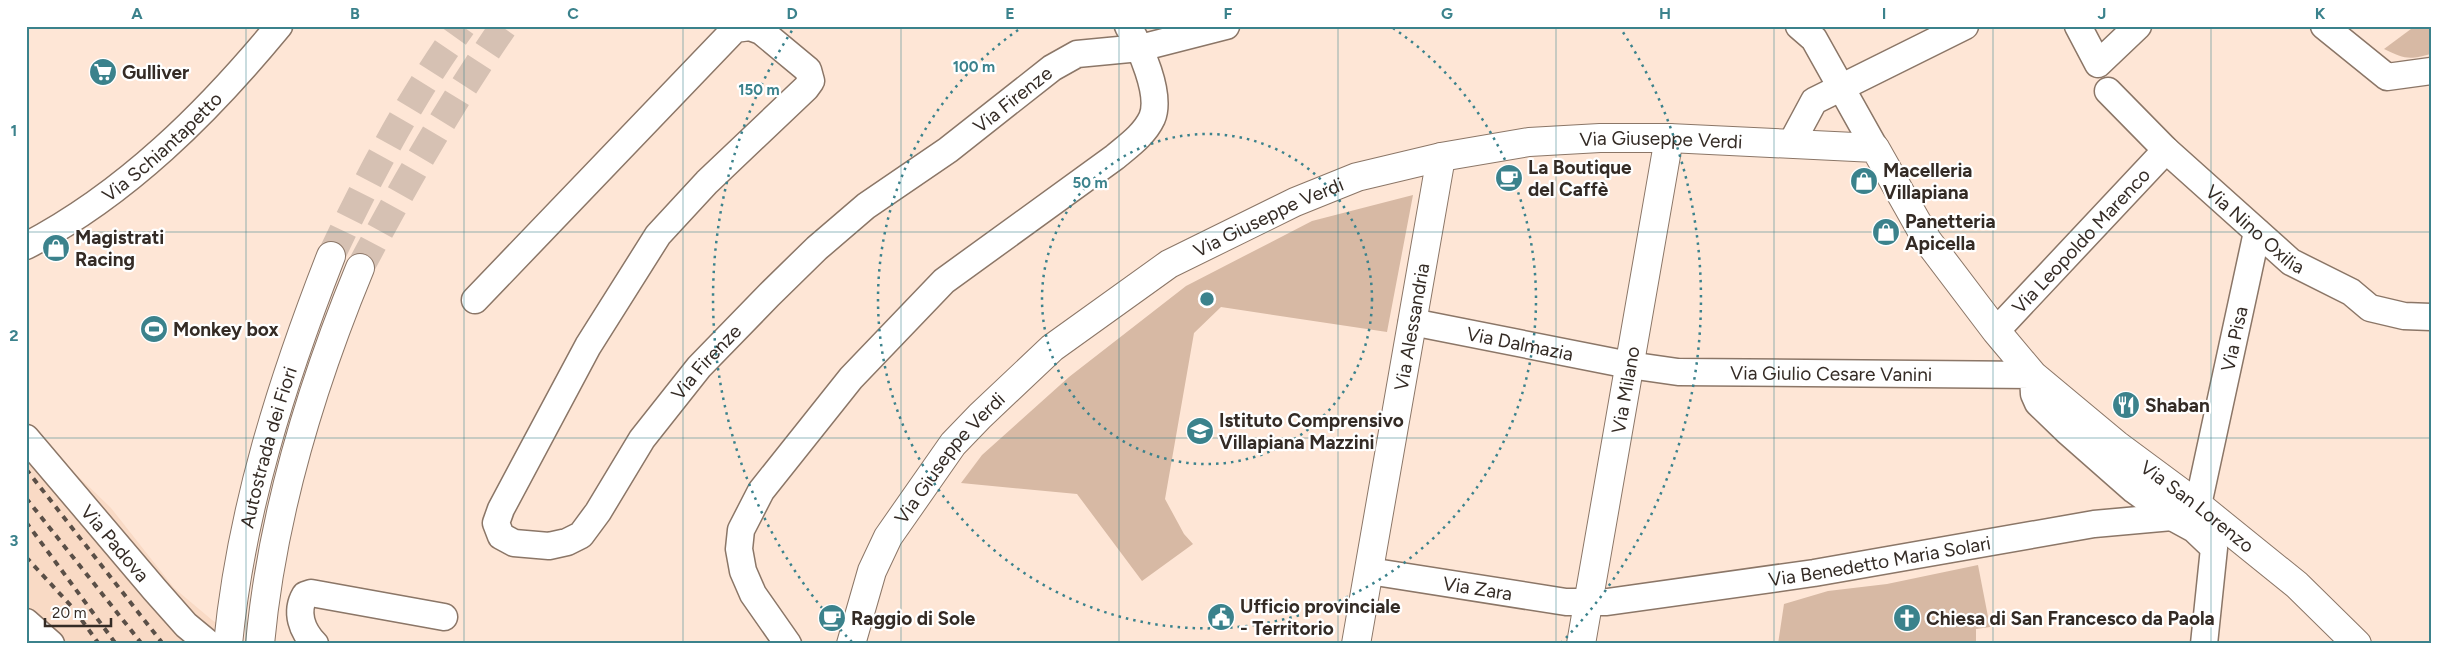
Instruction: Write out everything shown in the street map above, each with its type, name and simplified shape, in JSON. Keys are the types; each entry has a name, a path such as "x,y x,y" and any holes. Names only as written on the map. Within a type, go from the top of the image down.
{"main road":[{"name":"Via Giuseppe Verdi","path":"851,644 872,571 888,537 953,444 1052,348 1169,264 1295,202 1358,177 1440,157 1529,142 1600,138 1669,138 1792,142 1875,148"},
{"name":"Via Milano","path":"1581,644 1669,138"},
{"name":"Via San Lorenzo","path":"1875,148 1927,240 1996,331 2033,375 2117,445 2198,505 2297,586 2357,644"},
{"name":"Via Alessandria","path":"1356,644 1440,157"},
{"name":"Autostrada dei Fiori","path":"228,644 246,531 268,442 304,326 331,256"},
{"name":"Autostrada dei Fiori","path":"260,644 268,570 280,510 310,402 331,338 360,268"}],"street":[{"name":"Via Schiantapetto","path":"26,246 74,218 127,179 180,134 246,66 279,26"},
{"path":"788,644 753,594 743,571 739,549 741,530 761,491 851,378 944,281 1114,157 1139,136 1152,118 1155,104 1134,37 1226,26"},
{"name":"Via San Lorenzo","path":"1800,26 1814,39 1875,148"},
{"path":"1792,142 1814,101 1964,26"},
{"path":"2078,26 2098,64 2138,26"},
{"path":"2324,26 2387,77 2431,71"},
{"name":"Via Firenze","path":"475,300 733,28 750,27 761,31 808,70 811,81 806,88 685,204 658,235 619,294 501,509 496,523 501,536 514,543 549,546 567,542 581,535 598,512 642,439 699,367 816,248 866,206 948,150 1052,68 1077,54 1134,37"},
{"name":"Via Nino Oxilia","path":"2108,91 2166,150 2292,262 2350,292 2370,308 2404,316 2431,317"},
{"name":"Via Leopoldo Marenco","path":"1996,331 2166,150"},
{"name":"Via Pisa","path":"2198,505 2256,232"},
{"name":"Via Dalmazia","path":"1412,322 1629,365"},
{"name":"Via Giulio Cesare Vanini","path":"1629,365 1678,372 2033,375"},
{"name":"Via San Lorenzo","path":"2033,375 2034,394 2038,403 2100,462 2172,517 2194,528 2214,548 2204,644"},
{"name":"Via Padova","path":"26,438 186,625 209,644"},
{"name":"Via Benedetto Maria Solari","path":"1588,602 1607,602 1814,573 2094,524 2172,517"},
{"name":"Via Zara","path":"1369,571 1566,602 1588,602"},
{"path":"315,644 308,636 301,619 300,604 305,595 311,593 338,596 444,617"},
{"path":"26,622 51,644"}],"shaded area":[{"path":"2415,26 2431,26 2431,54 2407,58 2384,49"},
{"path":"1413,195 1387,332 1221,307 1194,333 1165,499 1184,534 1193,544 1142,581 1077,494 961,483 982,455 1069,377 1186,286 1312,221"},
{"path":"26,420 59,458 111,508 174,588 212,620 248,644 68,644 26,605"},
{"path":"1978,565 1990,627 1976,629 1976,644 1778,644 1784,604 1828,591 1887,584"}],"tunnel":[{"path":"331,256 391,138 425,81 462,26"},
{"path":"360,268 428,145 504,26"}],"railway":[{"path":"26,469 163,644"},
{"path":"26,498 142,644"},
{"path":"26,522 116,644"},
{"path":"26,557 73,608 99,644"}],"place":[{"name":"Gulliver","path":"103,72"},
{"name":"La Boutique del Caffè","path":"1509,178"},
{"name":"Macelleria Villapiana","path":"1864,181"},
{"name":"Panetteria Apicella","path":"1886,232"},
{"name":"Magistrati Racing","path":"56,248"},
{"name":"Monkey box","path":"154,329"},
{"name":"Shaban","path":"2126,405"},
{"name":"Istituto Comprensivo Villapiana Mazzini","path":"1200,431"},
{"name":"Ufficio provinciale - Territorio","path":"1221,617"},
{"name":"Raggio di Sole","path":"832,618"},
{"name":"Chiesa di San Francesco da Paola","path":"1907,618"}]}
